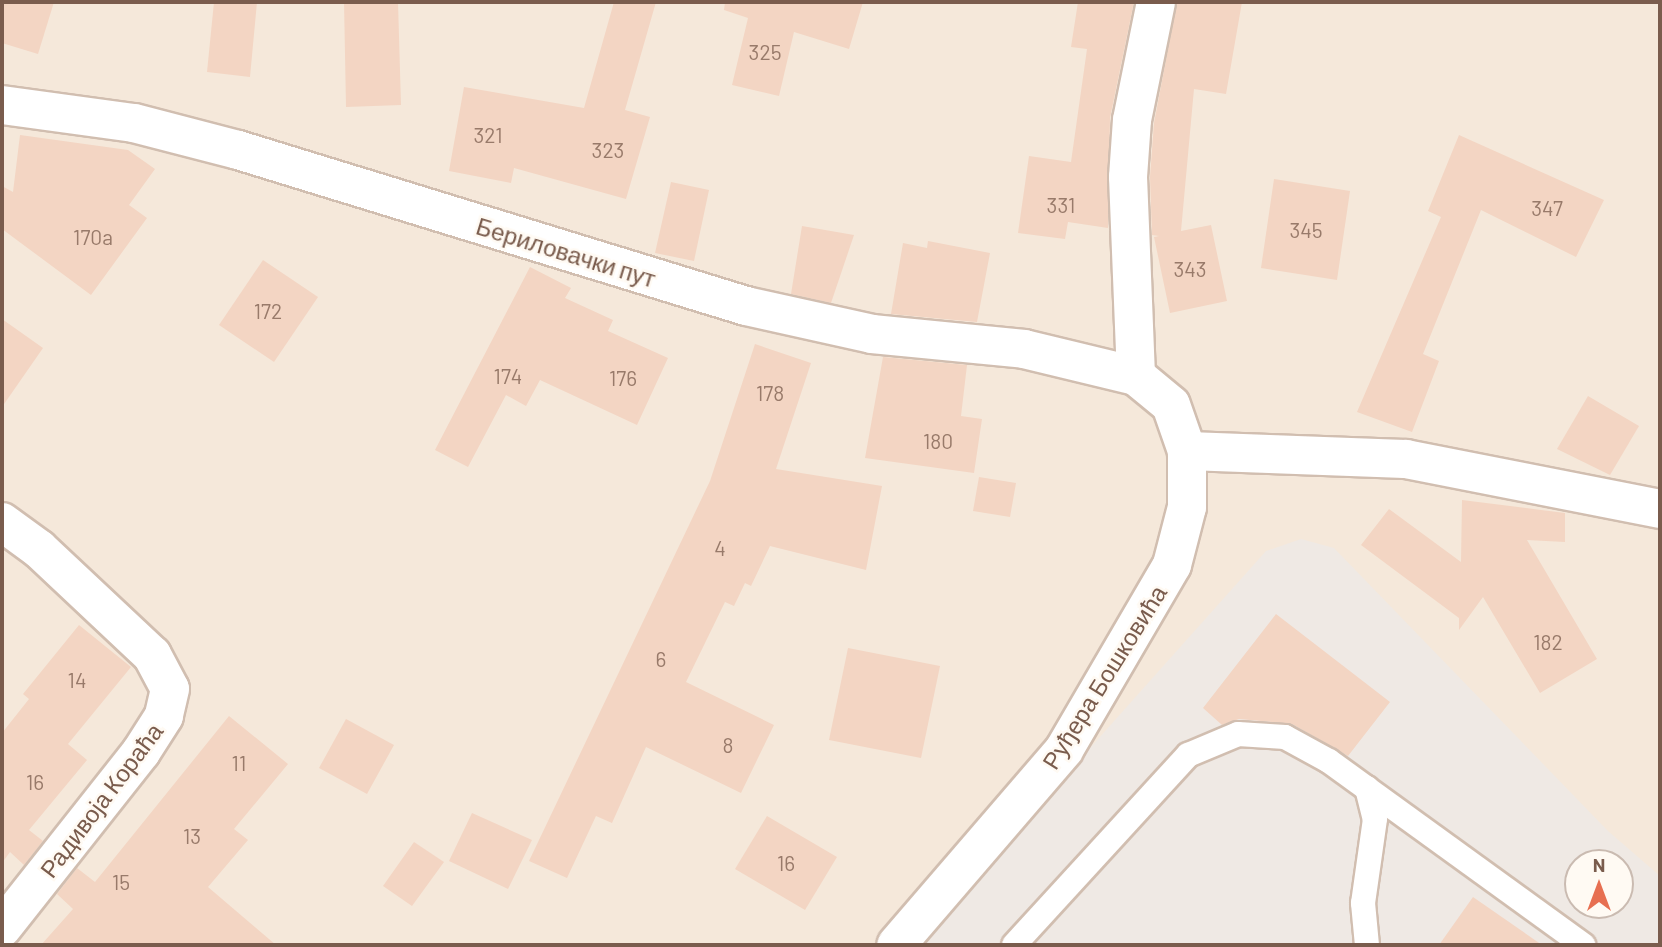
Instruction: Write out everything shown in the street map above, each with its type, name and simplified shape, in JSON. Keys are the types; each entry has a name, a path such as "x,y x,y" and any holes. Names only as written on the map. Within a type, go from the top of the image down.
{"street":[{"path":"1136,376 1128,177 1132,120 1156,2"},
{"name":"Бериловачки пут","path":"2,105 134,123 238,150 746,306 872,334 1024,349 1136,376"},
{"name":"Руђера Бошковића","path":"896,945 1064,750 1127,647 1172,565 1186,507 1187,452 1171,405 1136,376"},
{"path":"1187,452 1406,459 1660,509"},
{"name":"Радивоја Кораћа","path":"2,522 39,549 152,655 170,689 164,716 141,752 2,928"}],"lane":[{"path":"1014,945 1188,755 1238,734 1285,737 1367,788 1583,945"},
{"path":"1367,788 1375,818 1363,903 1367,945"}],"shaded area":[{"path":"2,2 1660,2 1660,899 1634,873 1634,849 1610,849 1301,540 902,945 2,945"},
{"path":"1301,539 1334,548 1608,831 1629,849 1564,849 1564,919 1634,919 1634,854 1660,876 1660,945 914,945 1266,551"}],"building":[{"path":"2,2 54,2 38,54 2,43"},
{"path":"214,2 257,2 250,77 207,72"},
{"path":"344,2 398,2 401,105 346,107"},
{"path":"614,2 656,2 625,110 650,117 626,199 514,168 511,183 449,171 464,87 584,108"},
{"path":"725,2 863,2 849,49 794,32 779,96 732,85 748,18 724,10"},
{"path":"1078,2 1134,2 1110,118 1108,228 1068,222 1065,239 1018,233 1029,156 1071,162 1087,49 1071,47"},
{"path":"1177,2 1242,2 1226,94 1194,89 1181,231 1211,225 1227,301 1170,313 1154,237 1159,236 1152,235 1150,177 1154,123"},
{"path":"20,135 128,150 155,169 129,205 147,218 91,295 2,229 2,186 13,192"},
{"path":"1459,135 1604,200 1576,257 1481,210 1423,354 1439,361 1412,432 1357,412 1441,217 1428,211"},
{"path":"1274,179 1350,191 1337,280 1261,268"},
{"path":"671,182 709,190 694,261 655,253"},
{"path":"802,226 854,235 831,303 791,294"},
{"path":"928,241 990,253 977,322 891,314 903,243 927,248"},
{"path":"263,260 318,297 274,362 219,325"},
{"path":"530,267 571,288 565,298 613,320 608,331 668,358 637,425 540,380 526,406 506,395 468,467 435,450"},
{"path":"2,319 43,348 2,407"},
{"path":"755,344 811,363 776,469 882,486 866,570 770,546 751,586 745,583 734,606 725,602 686,682 774,725 741,793 646,747 612,823 596,816 567,878 529,861 710,481"},
{"path":"883,357 967,365 961,416 982,419 974,473 865,458"},
{"path":"1588,396 1639,426 1610,475 1557,449"},
{"path":"979,477 1016,483 1010,517 973,511"},
{"path":"1462,500 1565,513 1565,542 1527,540 1597,659 1540,693 1483,597 1459,630 1459,618 1361,545 1389,509 1461,562"},
{"path":"1276,614 1390,702 1348,756 1292,724 1239,719 1222,725 1203,708"},
{"path":"79,625 131,667 68,744 87,760 29,830 43,841 24,865 10,852 2,863 2,733 29,699 23,694"},
{"path":"848,648 940,666 921,758 829,740"},
{"path":"229,716 288,764 234,829 248,840 208,887 276,945 41,945 73,909 57,894 77,868 95,882"},
{"path":"346,719 394,745 367,794 319,768"},
{"path":"472,813 532,840 508,889 449,861"},
{"path":"767,816 837,857 805,910 735,869"},
{"path":"414,842 444,862 412,906 383,886"},
{"path":"1473,897 1542,945 1439,945"}]}
